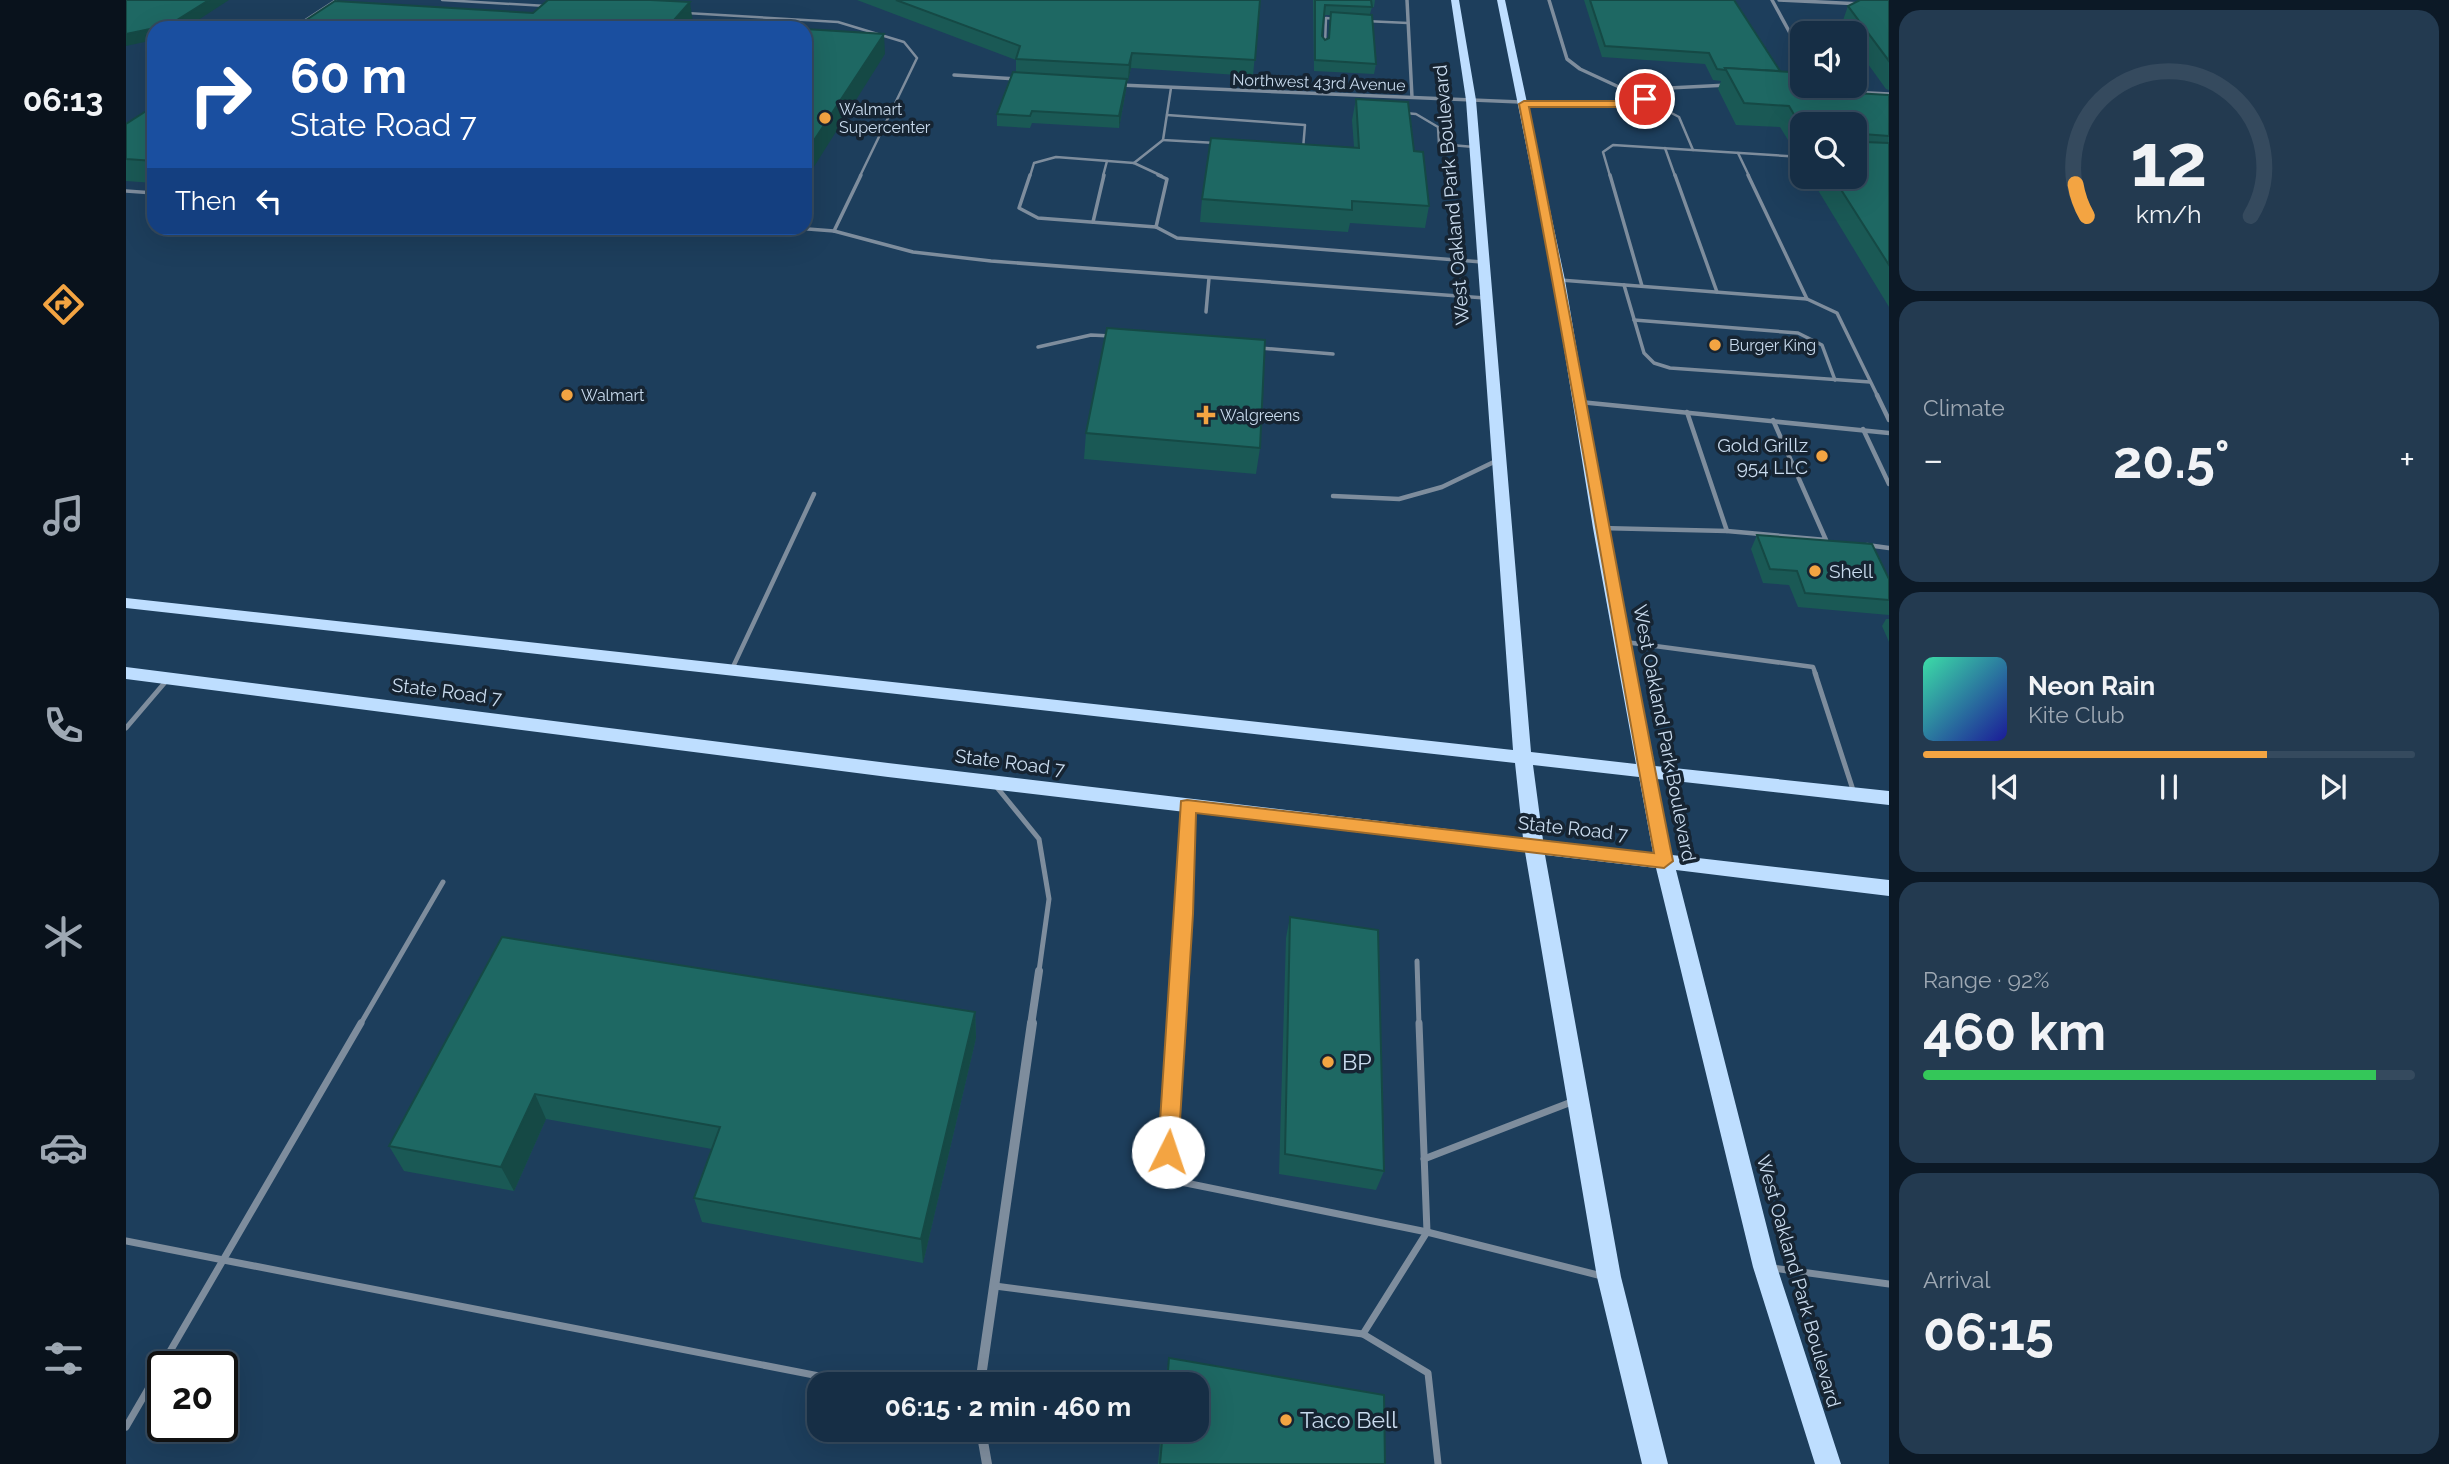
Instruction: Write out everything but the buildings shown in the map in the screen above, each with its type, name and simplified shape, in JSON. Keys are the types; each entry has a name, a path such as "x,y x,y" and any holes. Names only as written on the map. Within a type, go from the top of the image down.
{"main road":[{"name":"West Oakland Park Boulevard","path":"1455,0 1471,100 1523,759 1534,847 1609,1277 1655,1464"},
{"name":"West Oakland Park Boulevard","path":"1501,0 1559,280 1601,528 1664,861 1765,1267 1828,1464"},
{"path":"126,603 1889,798"},
{"name":"State Road 7","path":"126,673 993,783 1889,888"}],"street":[{"path":"1406,0 1412,97"},
{"path":"1549,0 1567,59 1580,69 1645,99"},
{"path":"1772,0 1790,33"},
{"path":"1779,0 1875,5"},
{"path":"954,75 1022,79"},
{"name":"Northwest 43rd Avenue","path":"1117,85 1363,93 1524,104 1618,104 1645,99 1669,88 1700,83 1741,86"},
{"path":"1782,88 1790,88"},
{"path":"1867,92 1889,94"},
{"path":"982,1372 1038,971"},
{"path":"983,1442 987,1464"}],"lane":[{"path":"304,21 336,0"},
{"path":"442,0 551,6"},
{"path":"674,13 838,22 904,42 917,58 835,231"},
{"path":"1324,47 1326,18 1338,19"},
{"path":"1362,20 1408,23"},
{"path":"1163,140 1171,88"},
{"path":"1363,93 1363,104"},
{"path":"1645,99 1679,117 1693,150"},
{"path":"1403,113 1416,114 1438,127 1439,144 1475,147"},
{"path":"1167,115 1305,125 1305,149 1292,148"},
{"path":"1134,163 1163,140 1228,144"},
{"path":"1642,286 1603,152 1613,145 1790,156"},
{"path":"1665,148 1717,292"},
{"path":"1738,153 1807,299"},
{"path":"1156,226 1167,179 1134,163 1056,157 1034,163 1019,208 1038,218 1156,226 1177,238 1482,262"},
{"path":"1093,222 1107,161"},
{"path":"126,191 147,192"},
{"path":"812,229 835,231 913,253 1485,299"},
{"path":"1206,312 1209,278"},
{"path":"1559,280 1807,299 1837,313 1889,420"},
{"path":"1624,285 1644,353 1654,363 1670,368 1870,382"},
{"path":"1634,320 1798,333 1822,345 1835,380"},
{"path":"1038,347 1091,335 1118,337"},
{"path":"1252,348 1333,354"},
{"path":"1580,402 1889,433"},
{"path":"1687,412 1727,531"},
{"path":"1773,420 1826,540"},
{"path":"1863,429 1889,484"},
{"path":"1333,496 1399,499 1442,487 1498,460"},
{"path":"732,671 814,494"},
{"path":"1601,528 1727,531 1838,542"},
{"path":"1864,545 1889,548"},
{"path":"1622,642 1813,667 1854,794"},
{"path":"126,728 168,678"},
{"path":"993,783 1038,839 1049,899 1038,971"},
{"path":"1187,806 1184,914 1166,1179 1427,1232 1609,1277"},
{"path":"126,1427 226,1260 443,882"},
{"path":"1363,1334 1427,1232 1417,961"},
{"path":"1424,1159 1577,1100"},
{"path":"126,1241 807,1374"},
{"path":"1765,1267 1889,1284"},
{"path":"994,1286 1363,1334 1428,1373 1438,1464"}],"place":[{"name":"Walmart Supercenter","path":"825,118"},
{"name":"Burger King","path":"1715,345"},
{"name":"Walmart","path":"567,395"},
{"name":"Walgreens","path":"1206,415"},
{"name":"Gold Grillz 954 LLC","path":"1822,456"},
{"name":"Shell","path":"1815,571"},
{"name":"BP","path":"1328,1062"},
{"name":"Taco Bell","path":"1286,1420"}],"route":[{"path":"1168,1152 1184,914 1187,806 1664,861 1601,528 1559,280 1524,104 1618,104 1645,99"}]}
